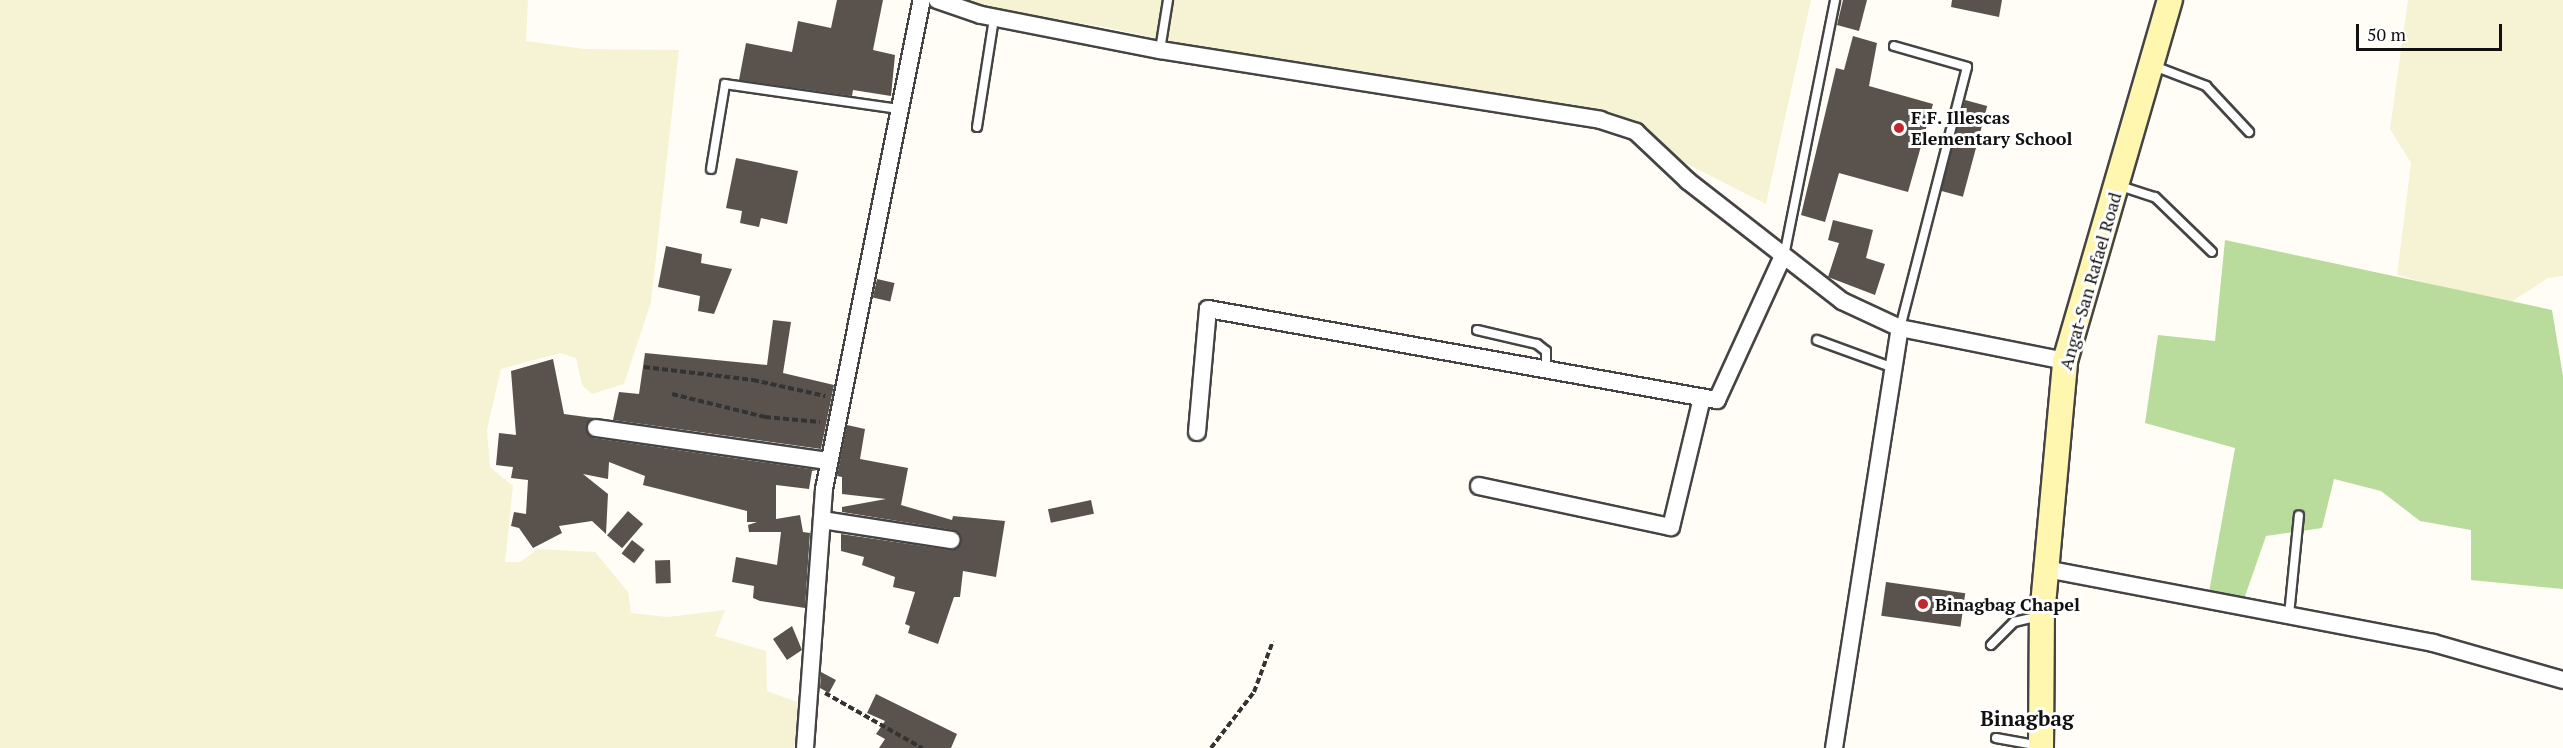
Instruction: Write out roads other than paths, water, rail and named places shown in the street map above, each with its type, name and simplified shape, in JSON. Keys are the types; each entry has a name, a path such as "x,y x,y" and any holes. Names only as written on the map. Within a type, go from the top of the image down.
{"main road":[{"name":"Angat-San Rafael Road","path":"2041,747 2042,616 2064,361 2170,0"}],"street":[{"path":"805,748 822,520 829,461 898,109 922,0"},
{"path":"937,0 994,18 1160,50 1618,126 1636,132 1842,302 1900,328 2064,361"},
{"path":"1197,432 1208,309 1717,400 1784,256"},
{"path":"1834,748 1900,328"},
{"path":"1479,486 1671,527 1702,398"},
{"path":"596,428 829,461"},
{"path":"822,520 951,540"},
{"path":"2046,569 2433,643 2563,680"}],"lane":[{"path":"1160,50 1168,0"},
{"path":"1784,256 1834,0"},
{"path":"977,127 994,18"},
{"path":"1894,46 1967,67 1900,328"},
{"path":"2152,65 2206,86 2250,132"},
{"path":"711,169 725,84 898,109"},
{"path":"2117,185 2155,197 2212,252"},
{"path":"1477,330 1537,344 1546,351 1546,370"},
{"path":"1817,340 1894,368"},
{"path":"2289,615 2299,515"},
{"path":"1990,645 2014,622 2042,616"},
{"path":"1996,738 2041,747"}],"place":[{"name":"F.F. Illescas Elementary School","path":"1899,128"},
{"name":"Binagbag Chapel","path":"1923,604"}],"district":[{"name":"Binagbag","path":"2027,718"}]}
